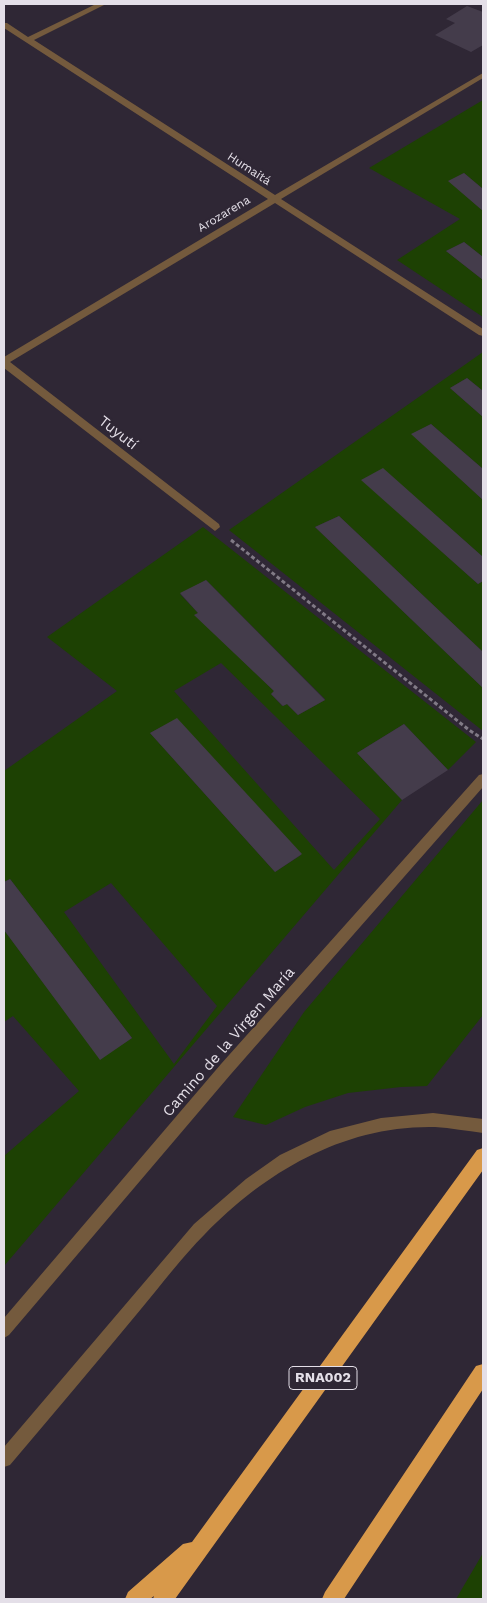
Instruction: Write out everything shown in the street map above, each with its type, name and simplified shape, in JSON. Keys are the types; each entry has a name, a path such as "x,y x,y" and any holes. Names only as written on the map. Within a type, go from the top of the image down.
{"highway":[{"name":"RNA002","path":"163,1599 483,1156"},
{"path":"332,1599 483,1373"},
{"path":"135,1599 210,1534"}],"street":[{"path":"28,40 102,4"},
{"name":"Humaitá","path":"4,25 482,333"},
{"name":"Arozarena","path":"4,362 273,199 483,75"},
{"name":"Tuyutí","path":"4,362 215,527"},
{"name":"Camino de la Virgen María","path":"4,1330 226,1069 483,779"},
{"path":"4,1459 198,1229 233,1198 286,1160 342,1134 402,1121 463,1121 483,1126"}],"path":[{"path":"215,527 483,740"}],"green space":[{"path":"483,100 483,189 464,173 449,181 483,211 483,257 464,242 446,251 483,280 483,317 397,260 460,219 369,168"},
{"path":"483,352 483,391 467,378 450,388 483,417 483,469 431,424 412,434 483,500 483,557 383,469 362,480 478,584 483,581 483,652 339,516 315,527 483,688 483,731 229,530"},
{"path":"203,527 476,742 448,770 404,724 357,753 402,800 4,1266 4,1156 79,1091 13,1016 4,1022 4,930 100,1059 132,1038 10,879 4,882 4,771 117,691 47,637","holes":["206,580 325,700 298,715 287,704 282,706 271,694 274,691 195,615 198,613 180,594","221,663 380,819 334,870 174,691","177,719 301,855 275,872 150,733","111,883 217,1006 174,1064 64,912"]},
{"path":"483,800 483,1015 427,1086 348,1093 305,1107 266,1125 233,1117 304,1012"},
{"path":"483,1553 483,1599 456,1599"}],"building":[{"path":"467,6 483,12 483,45 471,52 435,35 455,23 446,19"},
{"path":"464,173 483,189 483,211 448,181"},
{"path":"464,242 483,257 483,280 446,251"},
{"path":"467,378 483,391 483,417 450,388"},
{"path":"431,424 483,469 483,500 411,434"},
{"path":"383,468 483,557 483,581 478,584 361,480"},
{"path":"339,516 483,652 483,688 315,527"},
{"path":"206,580 325,700 298,715 287,704 283,706 271,694 274,691 194,615 198,613 180,593"},
{"path":"177,718 302,854 275,872 150,733"},
{"path":"404,724 448,770 402,800 357,753"},
{"path":"10,879 132,1038 100,1060 4,930 4,882"}]}
